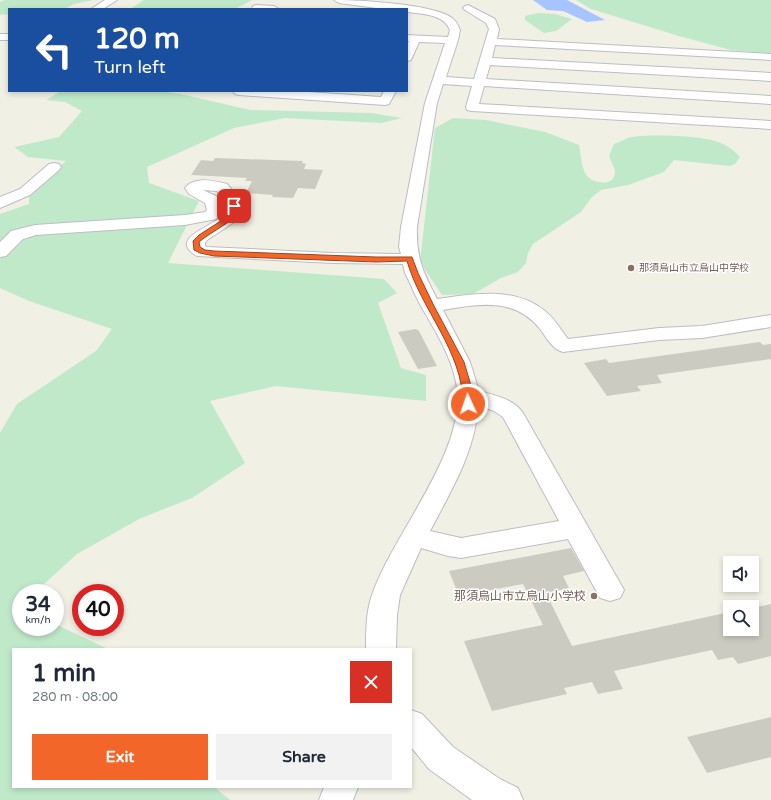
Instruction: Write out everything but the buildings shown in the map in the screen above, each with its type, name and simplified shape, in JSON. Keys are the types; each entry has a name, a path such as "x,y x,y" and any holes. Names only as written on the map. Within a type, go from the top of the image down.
{"street":[{"path":"98,8 112,0"},
{"path":"339,0 369,8"},
{"path":"257,6 268,8"},
{"path":"468,8 491,21 494,30 472,107 771,125"},
{"path":"381,648 381,619 386,596 396,571 456,454 464,433 468,395 465,376 460,362 430,306 414,273 410,259 409,226 431,104 455,30 451,21 439,16 408,18"},
{"path":"408,52 411,38 453,40"},
{"path":"491,42 771,58"},
{"path":"655,51 669,119"},
{"path":"485,61 771,77"},
{"path":"438,80 771,100"},
{"path":"254,92 385,101 390,92"},
{"path":"0,203 25,192 54,167"},
{"path":"0,252 17,235 35,230 186,220 210,216 215,210 212,200 194,191 193,188 199,185 209,185 222,187 230,197 234,206 230,218 201,236 196,242 196,248 203,252 348,259 410,259"},
{"path":"430,306 481,300 516,302 527,307 538,315 563,346 659,334 702,332 771,321"},
{"path":"468,395 502,405 512,413 610,590"},
{"path":"414,536 448,546 461,548 575,528"},
{"path":"412,725 441,758 488,791 506,800"},
{"path":"336,800 342,788"}],"green space":[{"path":"5,0 94,0 74,4 66,8 8,8 8,14 0,15 0,2"},
{"path":"144,0 252,0 237,8 132,8"},
{"path":"576,0 771,0 771,54 731,50 679,36 591,9"},
{"path":"538,13 555,14 572,19 556,31 544,33 525,20 525,16"},
{"path":"59,92 167,92 250,110 371,113 402,118 381,123 285,118 234,128 147,167 149,183 199,201 168,263 384,279 397,293 378,303 401,368 426,375 426,401 276,386 210,401 245,463 192,498 139,519 77,554 44,584 12,584 12,636 64,636 64,628 72,632 72,636 80,636 106,648 12,648 12,788 215,788 230,800 0,800 0,433 17,404 96,351 112,329 29,301 0,288 0,214 29,204 29,193 66,161 28,157 14,147 59,137 82,111 65,102 46,100"},
{"path":"453,118 486,120 545,132 579,145 585,173 592,180 597,182 607,182 611,180 615,171 609,156 614,144 631,137 664,136 705,139 723,144 740,157 735,164 729,166 674,160 664,172 628,185 601,190 592,197 581,212 533,244 528,253 526,263 518,272 501,278 473,294 442,295 420,262 435,128"}],"water":[{"path":"533,0 567,0 605,20 587,22 563,11 547,10"}],"place":[{"name":"那須烏山市立烏山中学校","path":"631,268"},
{"name":"那須烏山市立烏山小学校","path":"594,596"}],"route":[{"path":"234,206 230,218 201,236 196,242 196,248 203,252 214,253 376,260 410,259 414,273 430,306 460,362 468,389 468,404"}]}
